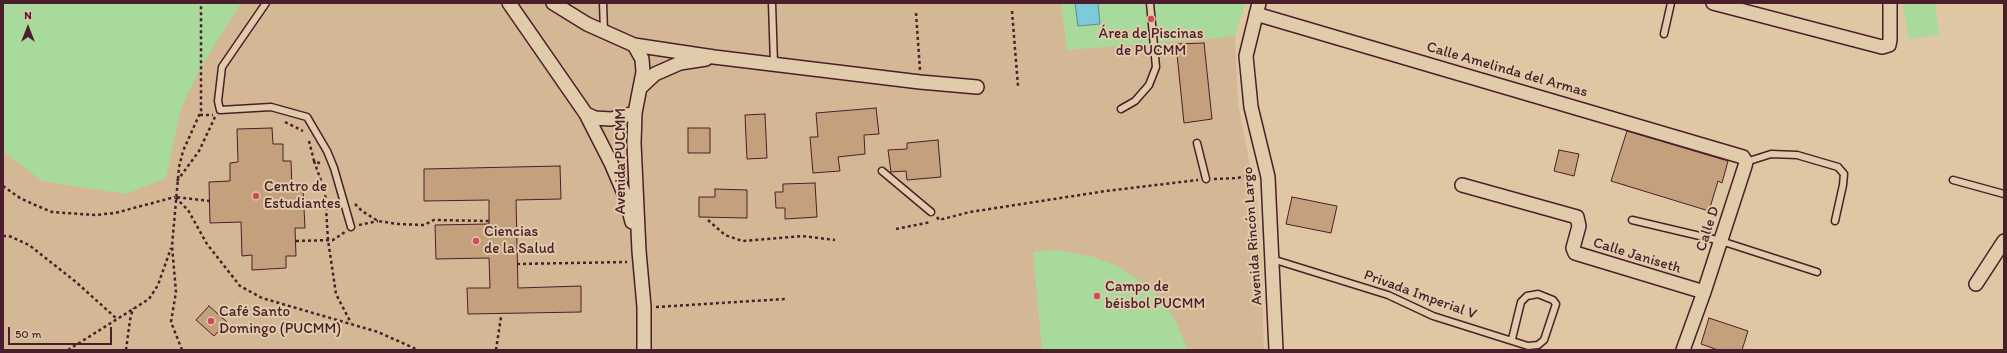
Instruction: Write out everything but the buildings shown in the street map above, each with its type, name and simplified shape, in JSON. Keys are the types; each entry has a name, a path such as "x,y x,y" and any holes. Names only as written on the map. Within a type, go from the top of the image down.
{"street":[{"name":"Avenida PUCMM","path":"509,3 586,114 611,163 626,198 639,257"},
{"path":"553,3 587,24 634,45 714,57 920,82 977,87"},
{"path":"1713,3 1882,47 1888,45 1890,40 1890,3"},
{"name":"Calle Amelinda del Armas","path":"1257,8 1740,155 1746,162"},
{"name":"Avenida Rincón Largo","path":"1257,8 1246,56 1251,107 1267,170 1276,350"},
{"name":"Avenida PUCMM","path":"634,45 642,59 643,72 635,113 634,143 639,257 644,307 644,350"},
{"path":"640,88 655,74 680,63 714,57"},
{"path":"586,114 595,118 611,119 635,113"},
{"name":"Calle D","path":"1683,350 1704,292 1746,162"},
{"name":"Calle Janiseth","path":"1462,185 1576,217 1579,226 1573,248 1574,253 1704,292"},
{"path":"1976,284 2004,241"}],"lane":[{"path":"266,3 222,67 218,101 220,110 271,107 307,117 327,151 334,168 351,227"},
{"path":"603,3 604,31"},
{"path":"772,3 774,64"},
{"path":"1121,109 1135,101 1149,85 1156,67 1150,3"},
{"path":"1664,34 1671,3"},
{"path":"1197,143 1206,179"},
{"path":"1746,162 1771,154 1797,155 1838,167 1844,174 1844,180 1835,222"},
{"path":"882,171 931,212"},
{"path":"1953,180 2004,194"},
{"path":"1632,220 1721,241 1817,272"},
{"name":"Privada Imperial V","path":"1272,258 1388,295 1433,316 1512,339 1528,346 1538,345 1544,340 1556,304 1549,296 1532,294 1526,296 1521,302 1512,339"}],"path":[{"path":"182,350 171,322 176,292 172,246 175,197 183,151 201,111 201,3"},
{"path":"1012,11 1018,86"},
{"path":"916,13 920,82"},
{"path":"177,181 199,151 216,115"},
{"path":"314,161 325,192 328,240 336,294 352,324"},
{"path":"896,229 921,226 970,212 1106,191 1206,179 1238,178 1267,170"},
{"path":"3,186 20,198 52,212 95,215 116,213 175,197 210,201"},
{"path":"175,197 188,210 207,244 240,286 262,298 352,324 407,344 418,350"},
{"path":"931,212 939,220"},
{"path":"708,220 725,235 742,241 802,236 835,240"},
{"path":"296,241 333,240 342,235 351,227 378,221"},
{"path":"3,236 9,236 29,245 76,282 117,319"},
{"path":"68,350 149,299 158,285 172,246"},
{"path":"517,264 639,257"},
{"path":"654,307 785,299"},
{"path":"126,350 130,320 134,308"},
{"path":"496,350 501,317"}],"shaded area":[{"path":"3,3 1245,3 1235,35 1238,104 1257,202 1261,259 1264,350 3,350"}],"green space":[{"path":"3,3 241,3 201,67 181,108 166,178 126,194 42,181 3,151"},
{"name":"Área de Piscinas de PUCMM","path":"1061,3 1245,3 1235,35 1221,38 1067,50"},
{"path":"1903,3 1935,3 1939,35 1908,39"},
{"name":"Campo de béisbol PUCMM","path":"1055,250 1094,257 1115,265 1150,288 1165,304 1175,320 1188,350 1042,350 1033,252"}],"water":[{"path":"1075,3 1098,3 1100,24 1078,26"}],"place":[{"name":"Área de Piscinas de PUCMM","path":"1151,19"},
{"name":"Centro de Estudiantes","path":"256,196"},
{"name":"Ciencias de la Salud","path":"476,241"},
{"name":"Campo de béisbol PUCMM","path":"1097,296"},
{"name":"Café Santo Domingo (PUCMM)","path":"211,321"}]}
